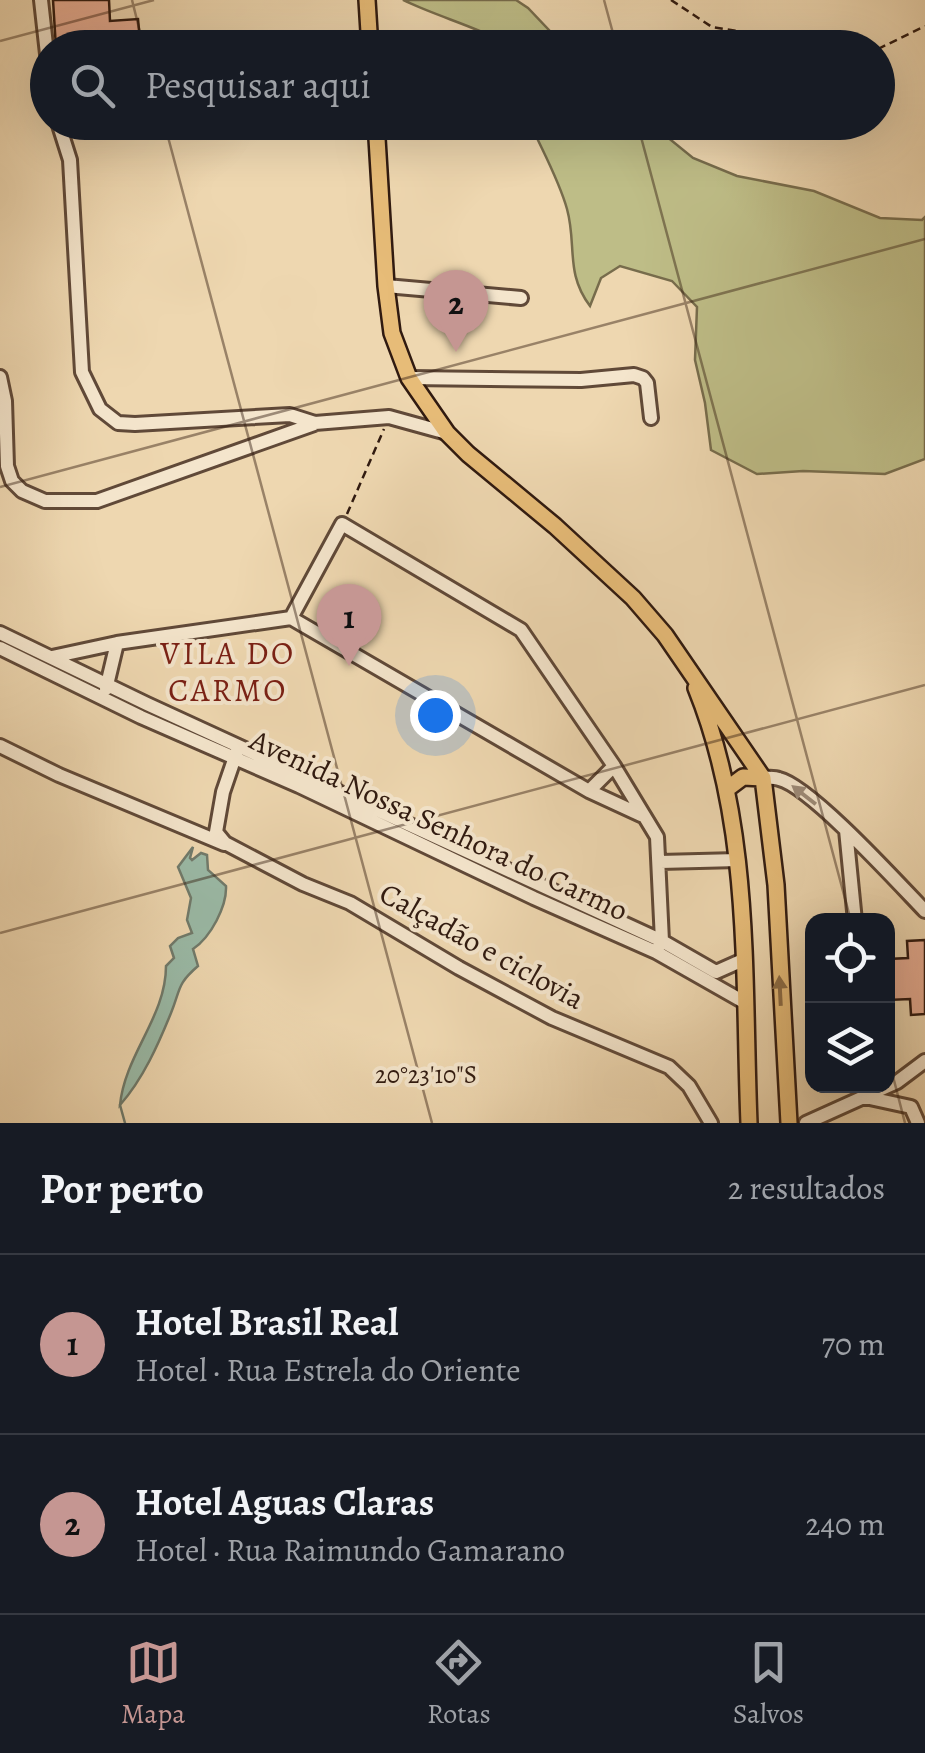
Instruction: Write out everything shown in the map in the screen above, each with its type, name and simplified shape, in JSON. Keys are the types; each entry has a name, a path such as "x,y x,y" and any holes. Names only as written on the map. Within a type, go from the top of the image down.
{"main road":[{"path":"367,0 369,30"},
{"path":"377,140 392,334 409,378 447,432 633,598 728,723 763,778 776,884 789,1123"},
{"path":"688,669 712,728 738,860 750,1123"},
{"path":"727,789 743,777 763,778"}],"street":[{"path":"41,0 44,30"},
{"path":"64,140 70,160 82,372 100,410 118,423 290,415 315,424"},
{"path":"386,286 522,298"},
{"path":"409,378 581,380 634,376 643,378 647,384 651,418"},
{"path":"0,377 5,400 7,466 12,481 22,491 45,500 97,501 315,424 389,417 447,432"},
{"path":"291,618 342,524 522,630 657,837 659,946"},
{"path":"46,663 117,643 291,618 589,791 643,816"},
{"name":"Avenida Nossa Senhora do Carmo","path":"0,632 46,663 185,728 235,759 300,780"},
{"path":"105,692 117,643"},
{"name":"Avenida Nossa Senhora do Carmo","path":"0,648 46,663"},
{"name":"Avenida Nossa Senhora do Carmo","path":"185,728 239,744 300,780 716,972 743,960"},
{"path":"239,744 223,792 216,832 225,843 263,860"},
{"path":"0,746 59,775 263,860"},
{"path":"589,791 614,766"},
{"path":"763,778 781,778 846,830 925,910"},
{"path":"846,830 854,913"},
{"name":"Calçadão e ciclovia","path":"263,860 303,884 350,903 552,1018 669,1067 689,1086 711,1123"},
{"path":"660,862 738,860"},
{"name":"Avenida Nossa Senhora do Carmo","path":"659,946 744,1002"},
{"path":"895,1082 925,1061"},
{"path":"806,1123 861,1093"},
{"path":"871,1093 910,1107 918,1123"}],"path":[{"path":"672,0 712,27 731,30"},
{"path":"895,41 925,26"},
{"path":"342,524 389,417"}],"shaded area":[{"path":"403,0 516,0 549,30 477,30"},
{"path":"538,140 671,140 693,158 737,176 814,191 880,218 925,217 925,459 885,474 757,474 711,450 695,360 697,307 672,281 620,266 601,278 590,306 577,282 570,222"},
{"path":"193,847 190,858 201,853 207,855 208,870 226,886 224,903 212,929 193,949 198,966 182,983 149,1061 120,1105 129,1069 160,1002 166,966 174,958 170,946 192,933 187,920 191,898 178,867"}],"building":[{"path":"53,0 109,0 110,21 138,19 139,30 55,30"},
{"path":"925,940 925,1014 911,1015 910,999 895,1000 895,959 908,958 907,941"}],"waterway":[{"path":"120,1105 125,1123"}],"place":[{"name":"Hotel Aguas Claras","path":"456,352"},
{"name":"Hotel Brasil Real","path":"349,666"}],"district":[{"name":"VILA DO CARMO","path":"228,672"}]}
